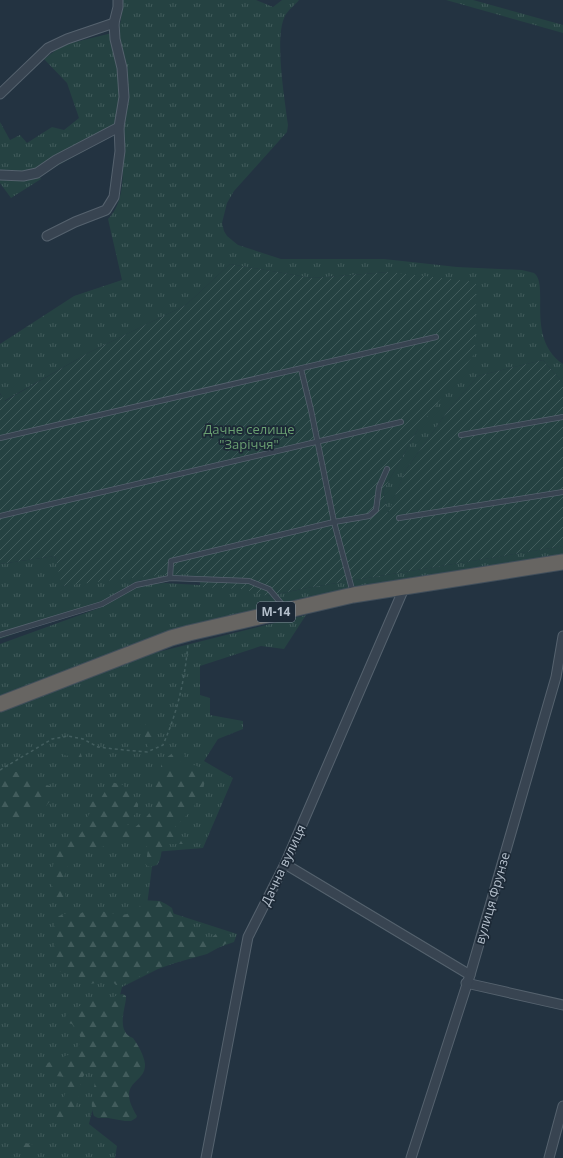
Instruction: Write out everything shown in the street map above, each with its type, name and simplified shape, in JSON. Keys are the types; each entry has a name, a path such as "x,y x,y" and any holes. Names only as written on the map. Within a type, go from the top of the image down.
{"highway":[{"name":"М-14","path":"0,704 171,638 189,633 286,609 353,595 563,562"}],"street":[{"path":"47,236 75,222 106,210 114,197 120,151 120,127 124,97 122,68 114,24 118,0"},
{"path":"0,94 48,48 67,39 114,24"},
{"path":"0,175 23,176 37,172 56,160 120,127"},
{"name":"Дачна вулиця","path":"206,1158 248,937 285,864 405,586"},
{"name":"вулиця Фрунзе","path":"411,1158 468,979 556,677 563,636"},
{"path":"285,864 468,979 563,1005"},
{"path":"549,1158 563,1106"}],"lane":[{"path":"0,438 436,337"},
{"path":"301,369 318,442 334,522 353,595"},
{"path":"461,435 563,417"},
{"path":"0,516 401,422"},
{"path":"170,578 171,561 334,522 369,516 376,510 379,487 387,469"},
{"path":"399,518 563,492"},
{"path":"0,635 102,604 136,585 170,578 249,581 270,588 286,609"}],"path":[{"path":"0,770 52,739 68,736 83,739 98,747 114,749 147,752 163,746 175,716 184,679 189,633"}],"green space":[{"path":"122,0 256,0 273,7 282,0 299,0 285,16 280,39 281,69 288,125 287,132 234,191 227,203 222,223 227,236 238,245 281,259 384,259 457,267 522,270 534,273 538,279 540,289 541,327 545,340 552,353 563,364 563,383 543,360 478,376 450,408 405,471 388,515 383,491 418,429 389,272 312,278 230,264 186,305 90,352 4,401 0,393 0,344 74,296 122,280 108,219 115,210 119,200 123,178 123,133 127,101 127,81 119,44"},
{"path":"446,0 473,0 563,25 563,33"},
{"path":"112,33 122,71 118,132 39,176 41,179 11,198 0,183 0,122 10,140 20,135 27,143 52,127 64,130 79,118 67,83 44,59 63,45"},
{"name":"Дачне селище \"Заріччя\"","path":"230,264 312,278 389,272 476,282 475,353 418,429 383,491 388,514 405,471 450,408 478,376 543,360 563,383 563,546 312,587 267,596 243,589 200,587 200,573 148,576 62,586 55,556 0,564 0,394 5,401 90,352 186,305"},
{"path":"563,546 563,558 305,600 0,697 0,644 102,607 141,585 165,583 257,589 268,596 312,587"},
{"path":"55,556 63,586 207,558 210,578 165,577 139,581 100,603 0,639 0,564"},
{"path":"306,615 284,649 261,646 200,666 200,695 210,698 210,715 243,721 243,729 218,739 204,761 233,778 203,848 154,852 147,905 237,934 234,942 158,969 122,987 89,1124 117,1146 115,1158 0,1158 0,712 154,653"},
{"path":"150,721 153,723 157,741 156,746 149,750 144,734 146,723"},
{"path":"70,747 79,751 82,761 79,762 74,757 64,755 62,749"},
{"path":"179,748 183,750 185,756 177,765 177,769 194,765 204,769 206,775 203,790 196,799 194,808 175,827 175,831 187,840 186,844 164,844 159,862 157,865 150,867 146,865 148,848 142,843 129,838 117,837 107,845 98,848 76,848 73,850 63,880 66,899 64,902 57,901 51,878 52,868 59,844 63,840 81,833 84,828 90,813 80,808 80,803 96,801 101,798 111,782 123,785 138,804 138,811 127,823 129,828 133,829 152,809 154,799 152,786 156,774 161,769 161,762"},
{"path":"14,772 19,772 25,779 50,786 54,796 46,806 22,810 20,821 13,823 7,819 7,812 0,810 0,779"},
{"path":"141,900 160,901 166,904 172,908 174,915 179,920 193,925 202,939 208,940 219,932 224,933 227,935 227,943 207,954 157,968 122,985 116,985 111,980 90,984 80,978 59,971 53,953 57,937 54,921 59,916 67,913 77,918 79,914 92,911 127,914 139,910"},
{"path":"123,994 126,996 126,999 123,1015 123,1026 128,1035 133,1038 139,1047 145,1064 144,1071 141,1076 130,1089 129,1096 137,1116 136,1118 131,1121 125,1121 98,1118 94,1116 92,1105 97,1070 95,1067 90,1069 83,1077 77,1103 68,1121 58,1123 56,1115 66,1091 66,1077 55,1076 43,1071 42,1068 45,1064 73,1053 81,1042 80,1036 72,1024 64,1022 65,1018 72,1011 99,997 107,1002 117,995"},
{"path":"25,1143 36,1145 39,1149 31,1153 18,1153 19,1147"}]}
